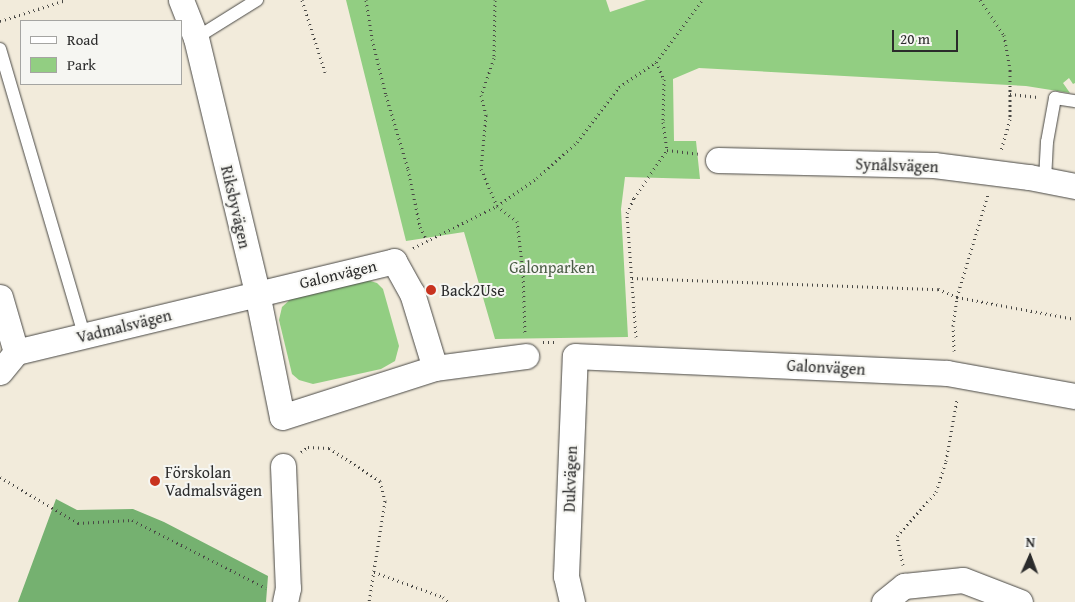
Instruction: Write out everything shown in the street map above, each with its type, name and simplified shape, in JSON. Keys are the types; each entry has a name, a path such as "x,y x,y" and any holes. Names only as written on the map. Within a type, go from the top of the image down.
{"street":[{"name":"Riksbyvägen","path":"181,0 196,38 256,293 282,417 435,368"},
{"name":"Synålsvägen","path":"718,160 934,165 995,172 1075,186"},
{"name":"Galonvägen","path":"256,293 394,260 412,293 435,368"},
{"name":"Vadmalsvägen","path":"16,352 256,293"},
{"path":"0,297 16,352 0,372"},
{"path":"435,368 526,349"},
{"name":"Galonvägen","path":"575,356 958,375 1075,396"},
{"name":"Dukvägen","path":"572,602 566,576 575,356"},
{"path":"282,466 288,588 286,600"},
{"path":"884,602 904,586 963,580 1020,602"}],"lane":[{"path":"196,38 257,0"},
{"path":"0,49 84,336"},
{"path":"1045,180 1048,142 1055,98 1075,101"}],"path":[{"path":"0,21 66,0"},
{"path":"302,0 326,72"},
{"path":"366,0 372,39 386,95 408,169 420,227 427,241"},
{"path":"495,0 494,58 481,95 486,115 481,169 497,206 517,220 523,271 526,349"},
{"path":"394,260 427,241 497,206 537,178 577,142 619,87 656,62 699,0"},
{"path":"910,585 897,536 936,492 946,460 958,394 953,326 957,298 1010,119 1010,70 1004,35 980,0"},
{"path":"637,358 627,213 634,198 667,150 663,122 664,80 656,62"},
{"path":"1010,94 1055,98"},
{"path":"667,150 710,156 718,160"},
{"path":"632,278 938,289 957,298 1075,319"},
{"path":"282,466 308,447 329,448 380,481 385,501 369,602"},
{"path":"0,477 78,522 132,520 286,600"},
{"path":"374,572 443,597 449,602"}],"green space":[{"name":"Galonparken","path":"346,0 606,0 610,12 646,0 1075,0 1075,83 1073,84 1069,78 1063,83 1070,93 1026,86 699,68 673,79 674,141 696,141 700,179 625,177 621,209 628,337 495,339 464,232 406,241"},
{"path":"360,278 377,283 383,289 399,346 395,361 381,369 313,384 299,380 292,374 279,320 282,307 293,297"},
{"path":"56,499 77,510 133,509 164,522 268,576 266,602 18,602"}],"place":[{"name":"Back2Use","path":"431,290"},
{"name":"Förskolan Vadmalsvägen","path":"155,481"}]}
